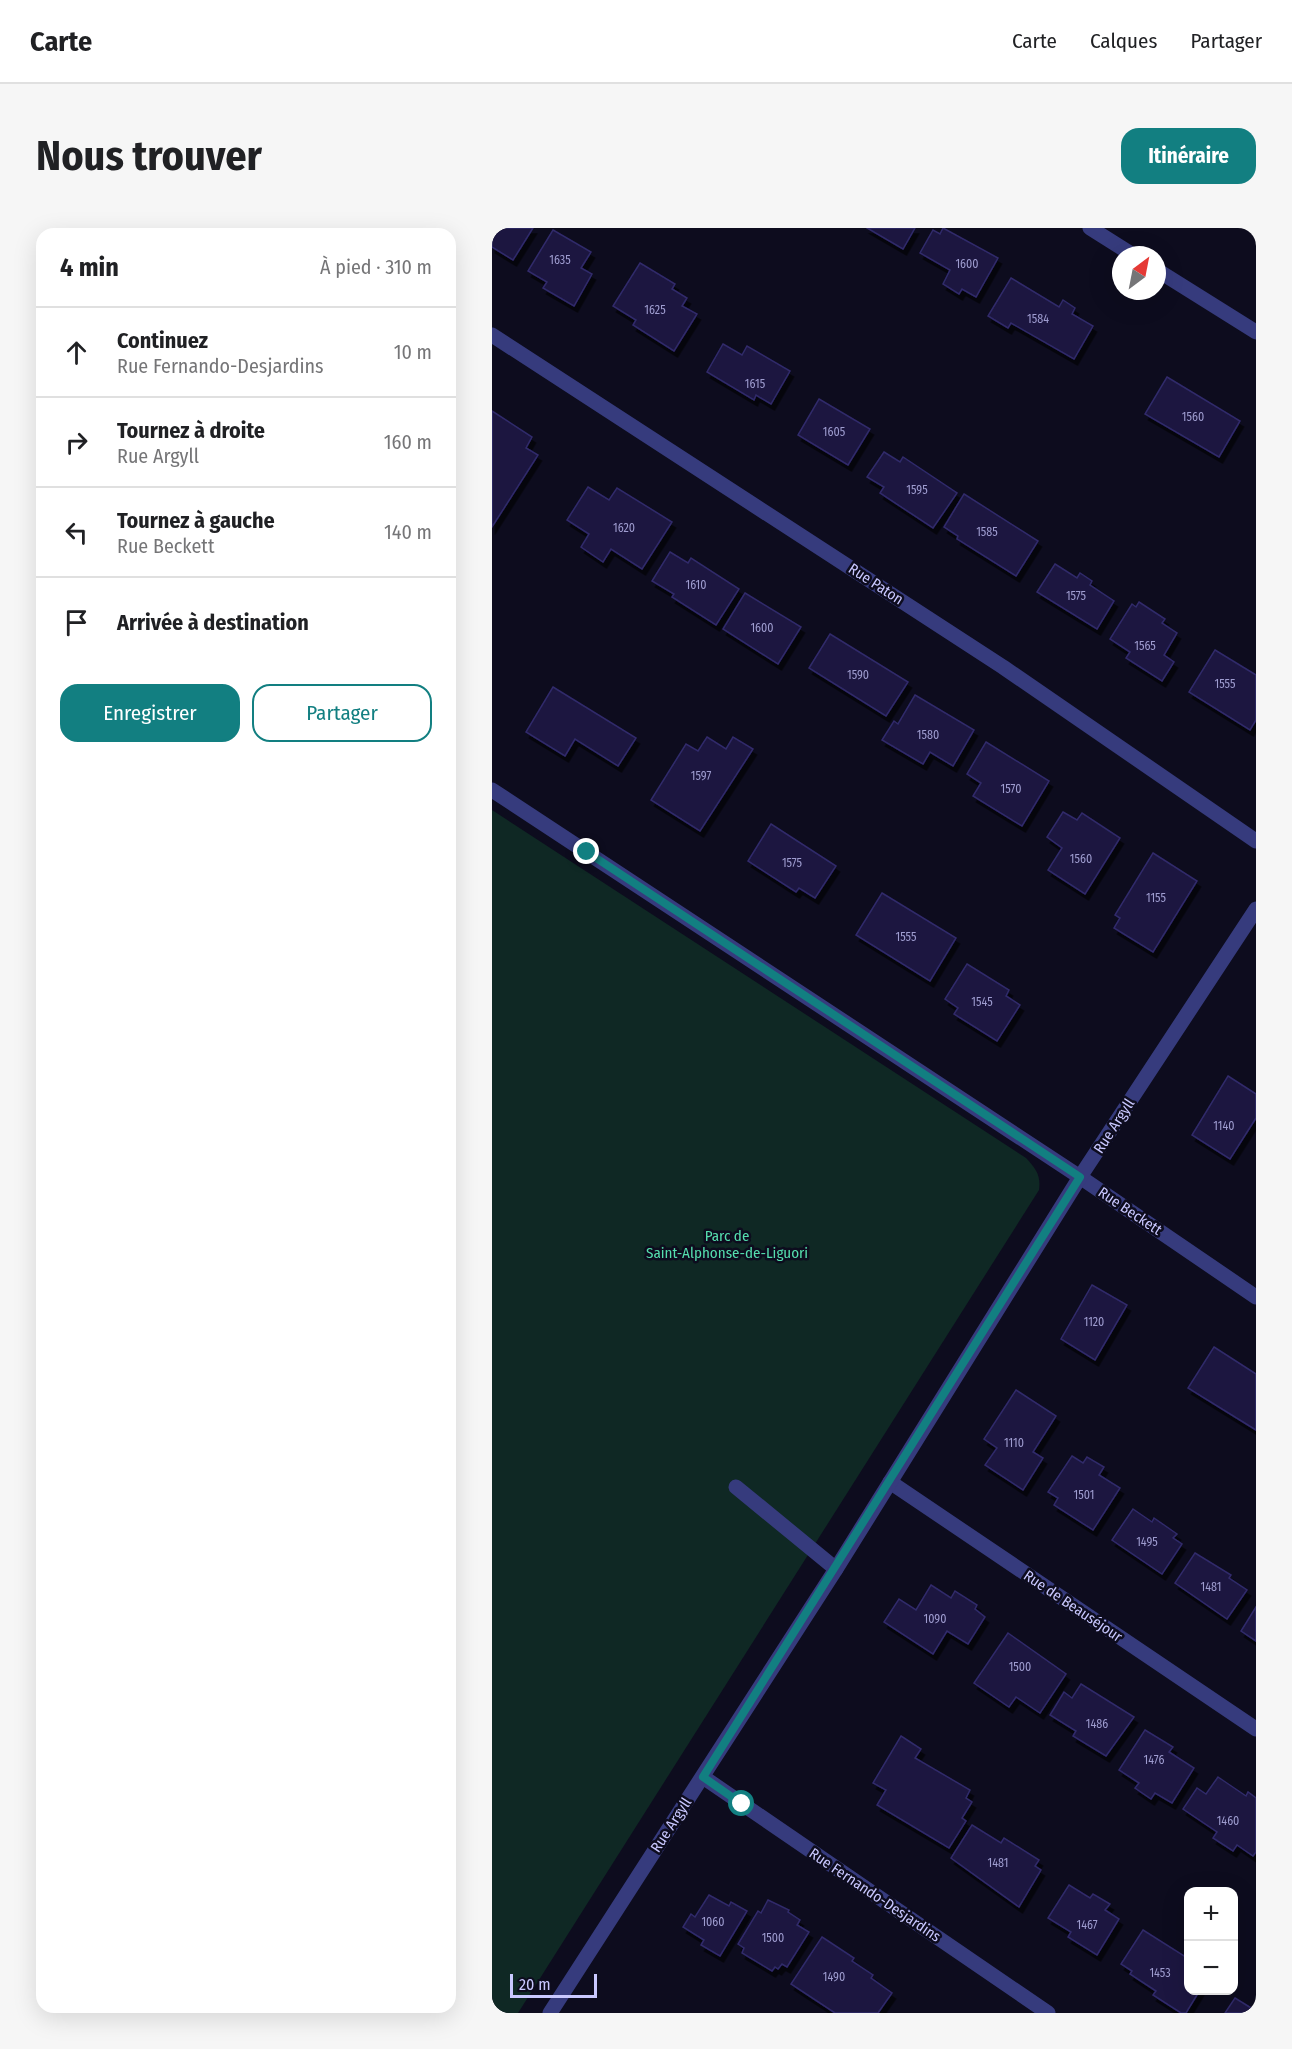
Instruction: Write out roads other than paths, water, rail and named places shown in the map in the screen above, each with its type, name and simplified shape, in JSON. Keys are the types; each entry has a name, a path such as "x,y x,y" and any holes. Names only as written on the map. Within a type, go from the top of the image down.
{"street":[{"path":"1090,228 1119,246"},
{"path":"1166,276 1256,332"},
{"name":"Rue Paton","path":"492,335 1003,667 1256,841"},
{"name":"Rue Beckett","path":"492,790 1080,1177 1256,1297"},
{"name":"Rue Argyll","path":"550,2013 836,1569 1080,1177 1256,909"},
{"name":"Rue de Beauséjour","path":"891,1482 1256,1729"},
{"path":"736,1487 836,1569"},
{"name":"Rue Fernando-Desjardins","path":"703,1777 1048,2013"}],"park label":[{"name":"Parc de Saint-Alphonse-de-Liguori","path":"727,1244"}]}
